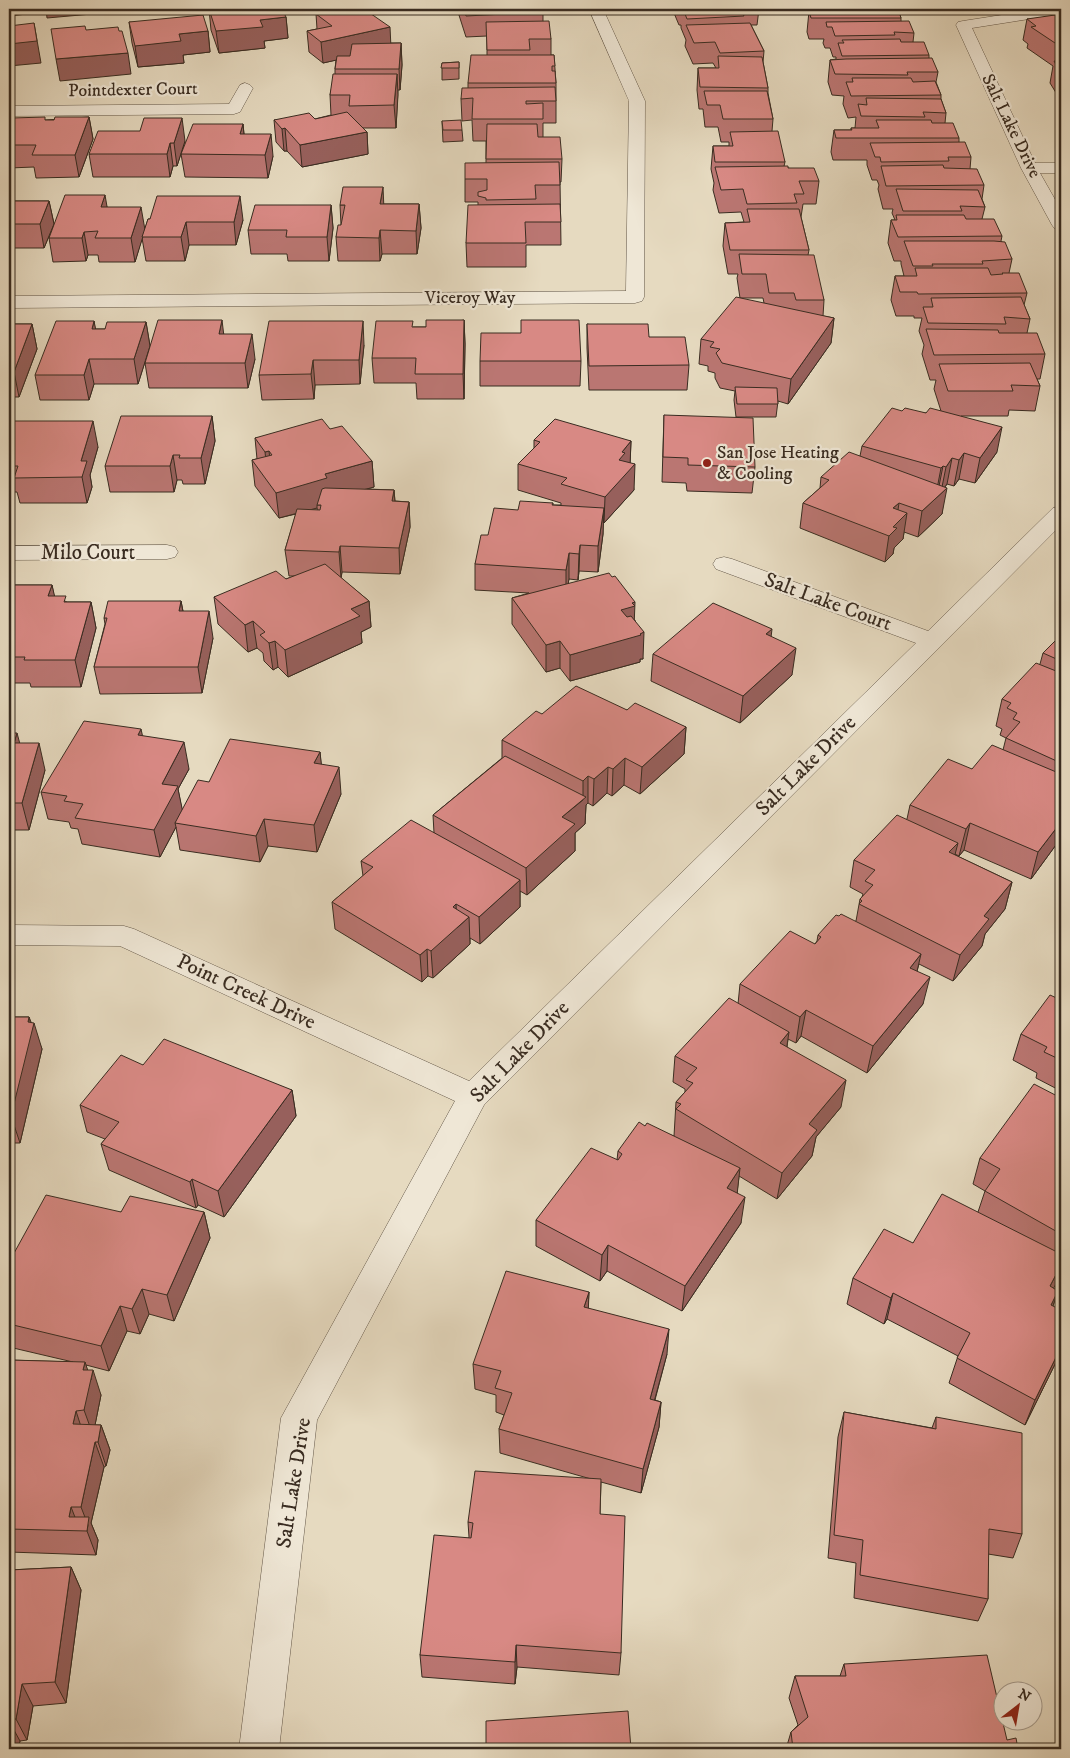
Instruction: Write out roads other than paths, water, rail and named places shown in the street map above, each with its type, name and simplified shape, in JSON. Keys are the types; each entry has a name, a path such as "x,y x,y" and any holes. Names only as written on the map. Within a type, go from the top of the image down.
{"street":[{"name":"Viceroy Way","path":"9,302 635,297 637,101 596,9"},
{"name":"Salt Lake Drive","path":"1061,10 963,25 1030,168 1061,225"},
{"name":"Pointdexter Court","path":"9,112 234,109 245,88"},
{"path":"1030,168 1061,168"},
{"name":"Salt Lake Drive","path":"259,1749 299,1418 473,1096 1061,513"},
{"name":"Milo Court","path":"9,553 167,552"},
{"name":"Salt Lake Court","path":"724,564 932,641"},
{"name":"Point Creek Drive","path":"9,935 124,936 473,1096"}],"place":[{"name":"San Jose Heating & Cooling","path":"707,463"}]}
